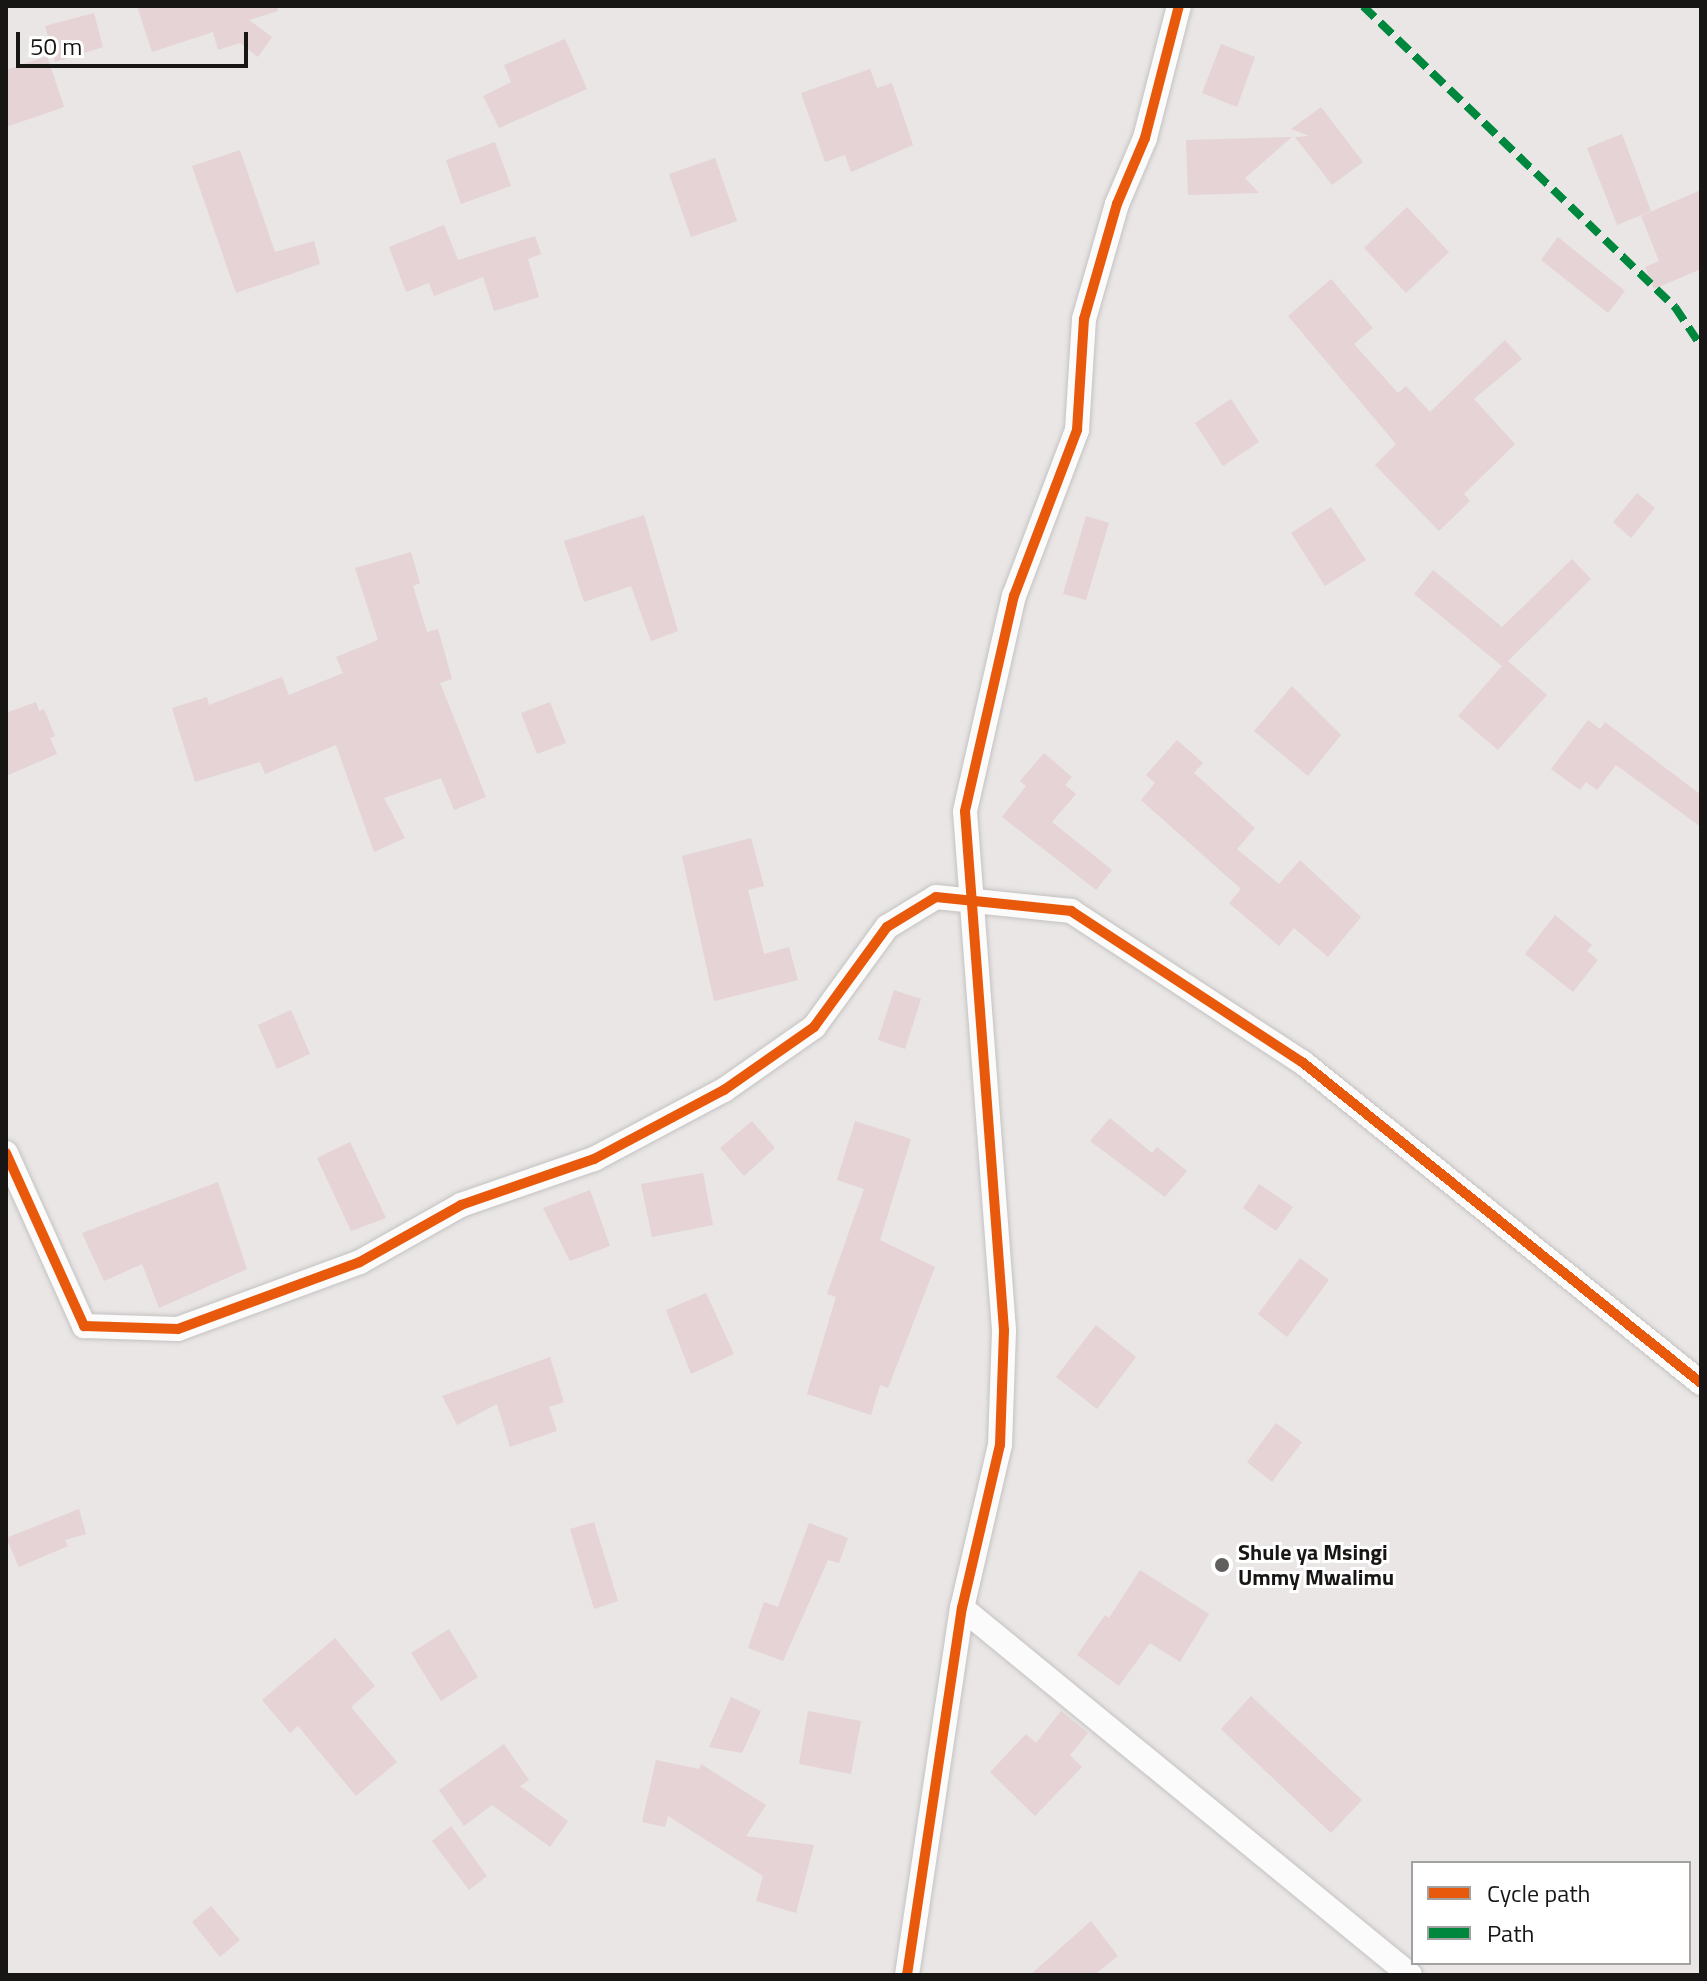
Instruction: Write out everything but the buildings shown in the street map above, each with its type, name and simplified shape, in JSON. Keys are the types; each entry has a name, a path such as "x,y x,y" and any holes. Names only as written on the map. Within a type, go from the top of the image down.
{"street":[{"path":"907,1975 962,1608 1000,1445 1004,1330 965,811 1014,596 1077,430 1084,319 1117,204 1145,138 1179,6"},
{"path":"6,1153 84,1326 178,1329 360,1262 461,1205 594,1159 724,1090 814,1027 887,927 936,897 1071,911 1302,1062 1701,1383"},
{"path":"962,1608 1410,1975"}],"marked path":[{"path":"1363,6 1675,307 1701,346"}],"cycle path":[{"path":"907,1975 962,1608 1000,1445 1004,1330 965,811 1014,596 1077,430 1084,319 1117,204 1145,138 1179,6"},
{"path":"6,1153 84,1326 178,1329 360,1262 461,1205 594,1159 724,1090 814,1027 887,927 936,897 1071,911 1302,1062 1701,1383"}],"place":[{"name":"Shule ya Msingi Ummy Mwalimu","path":"1222,1565"}]}
